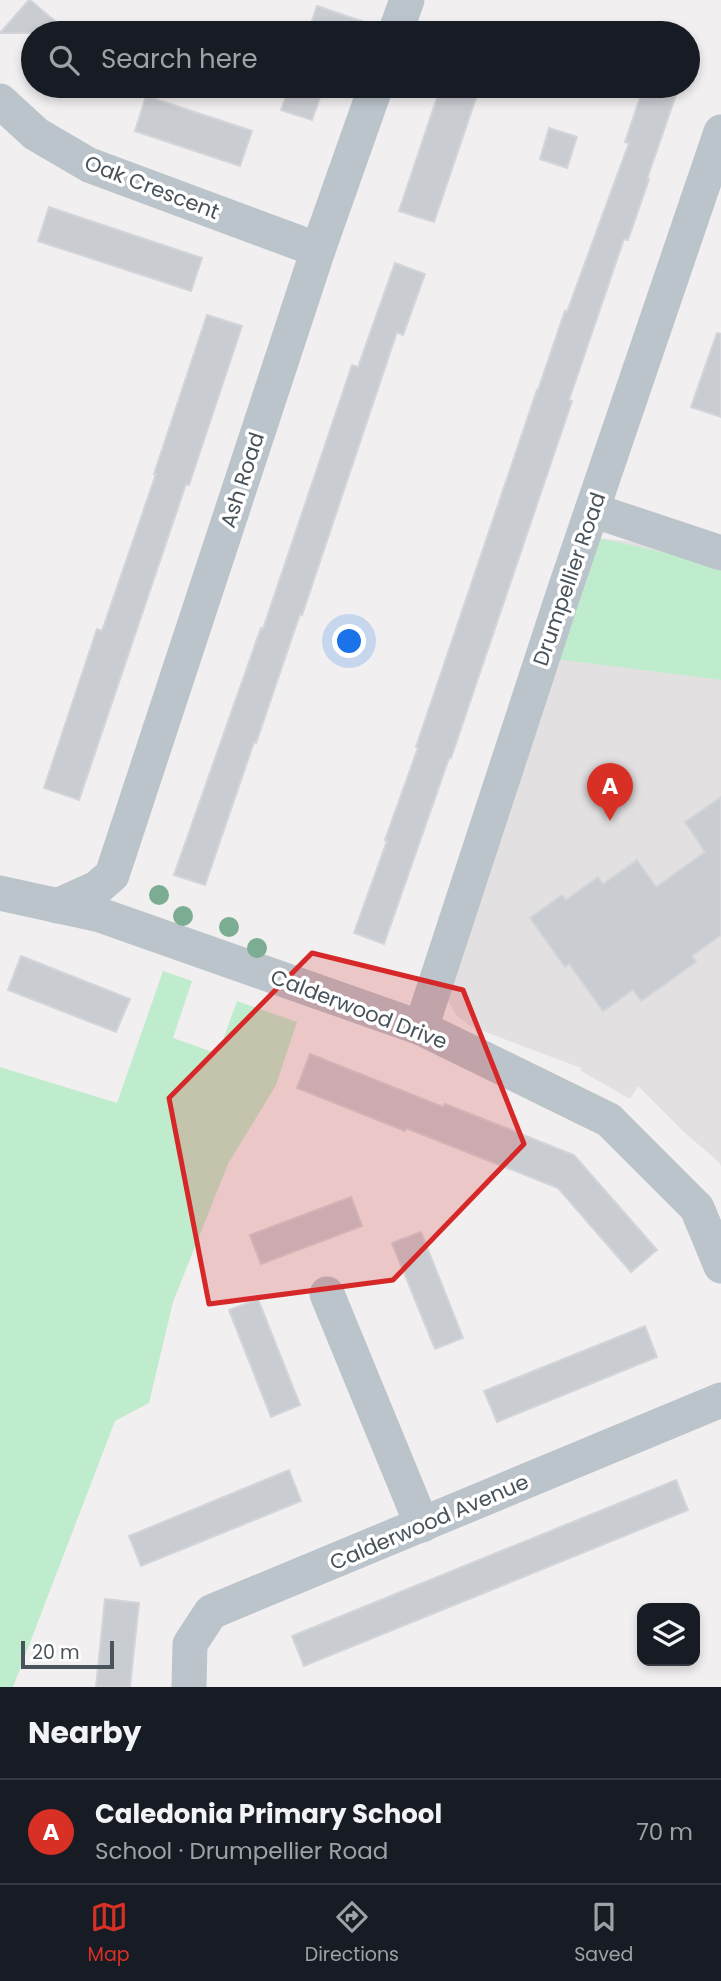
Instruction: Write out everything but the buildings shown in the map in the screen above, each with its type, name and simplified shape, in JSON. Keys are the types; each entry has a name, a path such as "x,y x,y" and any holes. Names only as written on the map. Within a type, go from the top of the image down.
{"street":[{"path":"399,21 407,0"},
{"name":"Ash Road","path":"112,875 318,250 372,98"},
{"name":"Oak Crescent","path":"0,101 36,134 89,165 318,250"},
{"name":"Drumpellier Road","path":"421,1028 592,510 709,207 721,132"},
{"path":"592,510 721,553"},
{"path":"57,906 97,888 112,875 125,911 138,928"},
{"name":"Calderwood Drive","path":"0,893 100,915 421,1028 609,1120 696,1208 721,1266"},
{"path":"327,1294 422,1525"},
{"name":"Calderwood Avenue","path":"189,1687 190,1644 211,1612 721,1400"}],"highlighted area":[{"path":"312,953 463,990 524,1144 393,1280 209,1304 169,1098"}],"shaded area":[{"path":"598,538 709,550 721,555 721,1167 720,1163 638,1086 630,1099 581,1071 581,1068 470,1026 456,1015 445,995"}],"green space":[{"path":"598,538 721,565 721,680 556,659"},
{"path":"163,971 192,981 173,1038 218,1054 237,1001 297,1022 276,1085 228,1164 173,1302 149,1403 115,1421 13,1687 0,1687 0,1067 117,1103"}],"place":[{"name":"Caledonia Primary School","path":"610,821"}]}
